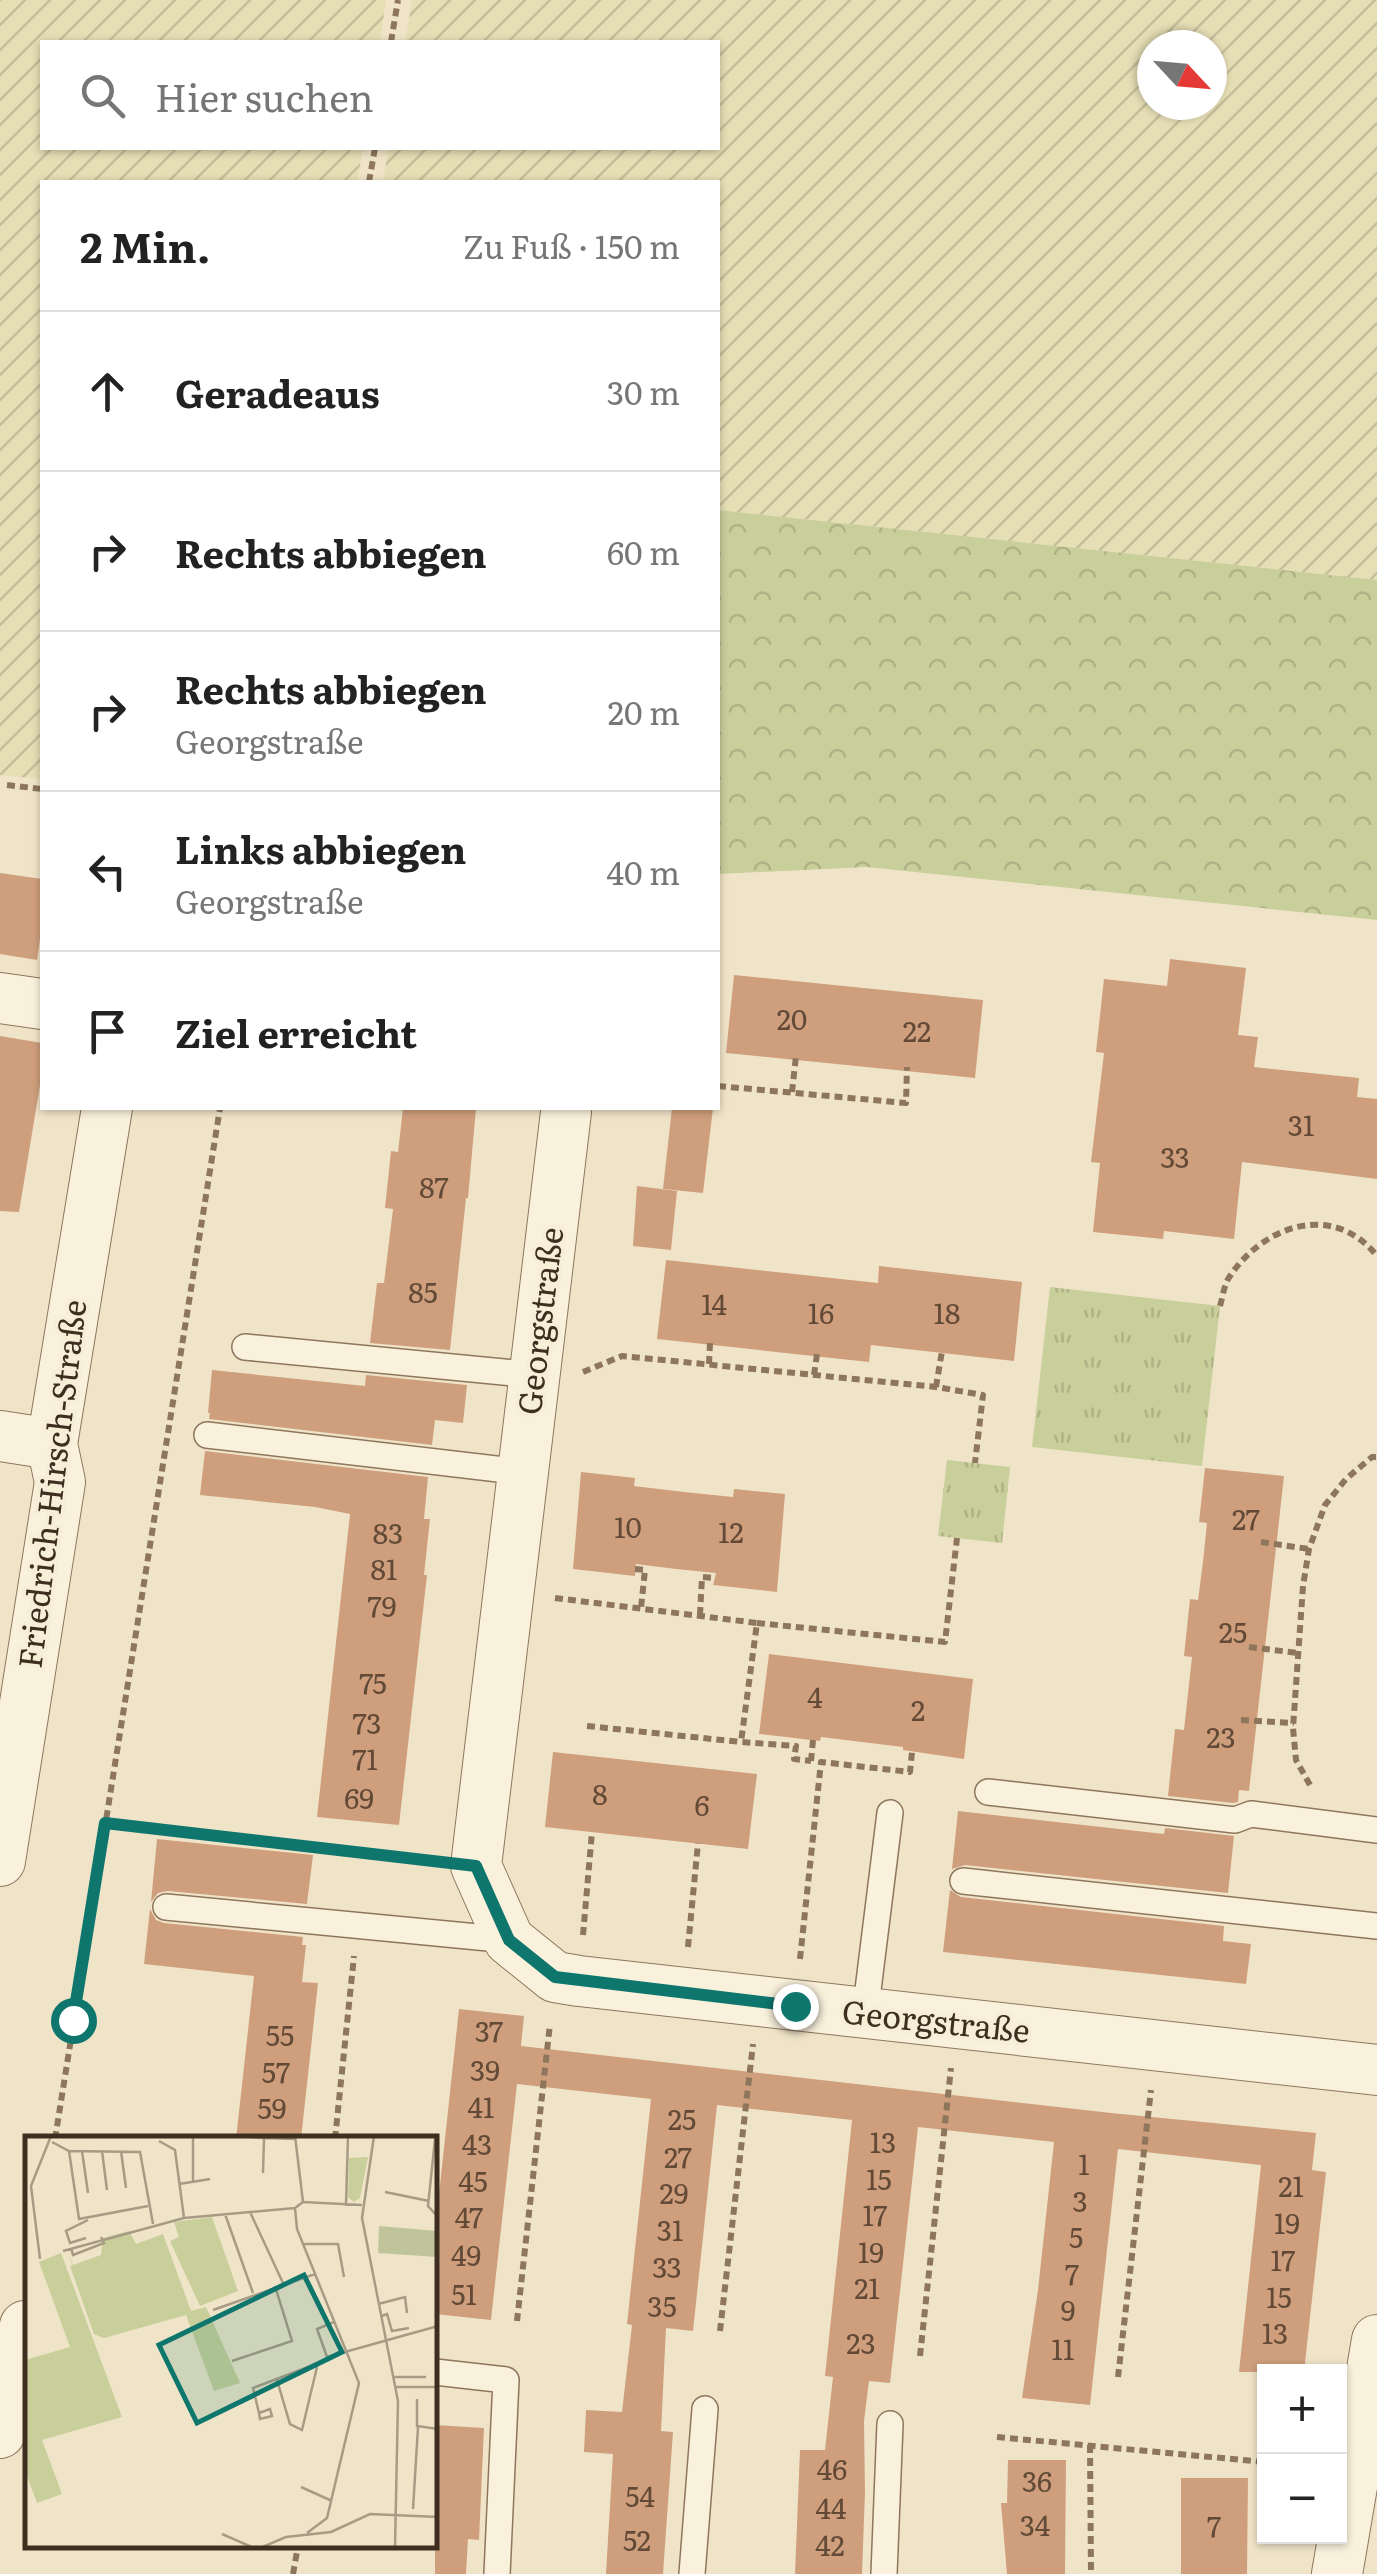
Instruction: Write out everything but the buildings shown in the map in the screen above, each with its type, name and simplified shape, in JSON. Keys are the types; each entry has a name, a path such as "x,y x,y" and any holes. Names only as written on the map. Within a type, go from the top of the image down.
{"street":[{"path":"0,998 40,1004"},
{"name":"Friedrich-Hirsch-Straße","path":"0,1861 60,1482 52,1444 107,1110"},
{"name":"Georgstraße","path":"476,1866 564,1113"},
{"path":"0,1436 52,1444"},
{"path":"476,1866 509,1940 567,1979"},
{"name":"Georgstraße","path":"567,1979 1377,2070"},
{"path":"0,2425 25,2330"},
{"path":"1337,2574 1377,2340"}],"lane":[{"path":"245,1347 534,1384"},
{"path":"207,1435 523,1472"},
{"path":"988,1792 1235,1820 1251,1814 1377,1830"},
{"path":"865,2014 890,1813"},
{"path":"963,1881 1377,1926"},
{"path":"166,1907 509,1940"},
{"path":"438,2372 506,2380 497,2574"},
{"path":"692,2574 705,2409"},
{"path":"884,2574 890,2424"}],"path":[{"path":"392,40 398,0"},
{"path":"369,180 374,150"},
{"path":"7,785 40,789"},
{"path":"792,1092 796,1056"},
{"path":"720,1086 906,1103 907,1067"},
{"path":"55,2136 220,1110"},
{"path":"1220,1306 1228,1278 1255,1246 1292,1227 1334,1225 1365,1241 1377,1256"},
{"path":"709,1364 710,1343"},
{"path":"936,1388 942,1351"},
{"path":"814,1375 817,1354"},
{"path":"534,1384 622,1356 983,1395 975,1464"},
{"path":"1335,1824 1296,1760 1294,1723 1303,1586 1309,1548 1325,1505 1346,1479 1377,1457"},
{"path":"509,1592 708,1618 945,1642 957,1538"},
{"path":"1261,1542 1309,1548"},
{"path":"636,1569 645,1570 641,1608"},
{"path":"700,1614 702,1577 715,1578"},
{"path":"741,1742 757,1623"},
{"path":"1249,1646 1298,1654"},
{"path":"1241,1720 1294,1723"},
{"path":"587,1726 796,1746 794,1759 910,1772 912,1752"},
{"path":"811,1761 813,1740"},
{"path":"720,2331 820,1762"},
{"path":"105,1823 476,1866"},
{"path":"517,2321 592,1832"},
{"path":"683,1994 698,1843"},
{"path":"334,2136 357,1926"},
{"path":"920,2356 956,2024"},
{"path":"1118,2378 1156,2046"},
{"path":"997,2437 1257,2461"},
{"path":"1090,2446 1091,2574"},
{"path":"293,2574 297,2549"}],"shaded area":[{"path":"0,0 386,0 380,40 40,40 40,150 363,150 357,180 40,180 40,779 0,775"},
{"path":"412,0 1377,0 1377,580 720,510 720,180 383,180 388,150 720,150 720,40 405,40"}],"green space":[{"path":"720,510 1377,580 1377,920 867,867 720,874"},
{"path":"1050,1287 1220,1306 1202,1466 1032,1447"},
{"path":"947,1460 1010,1467 1002,1543 938,1536"}],"route":[{"path":"73,2020 105,1823 476,1866 509,1940 555,1977 795,2006"}]}
